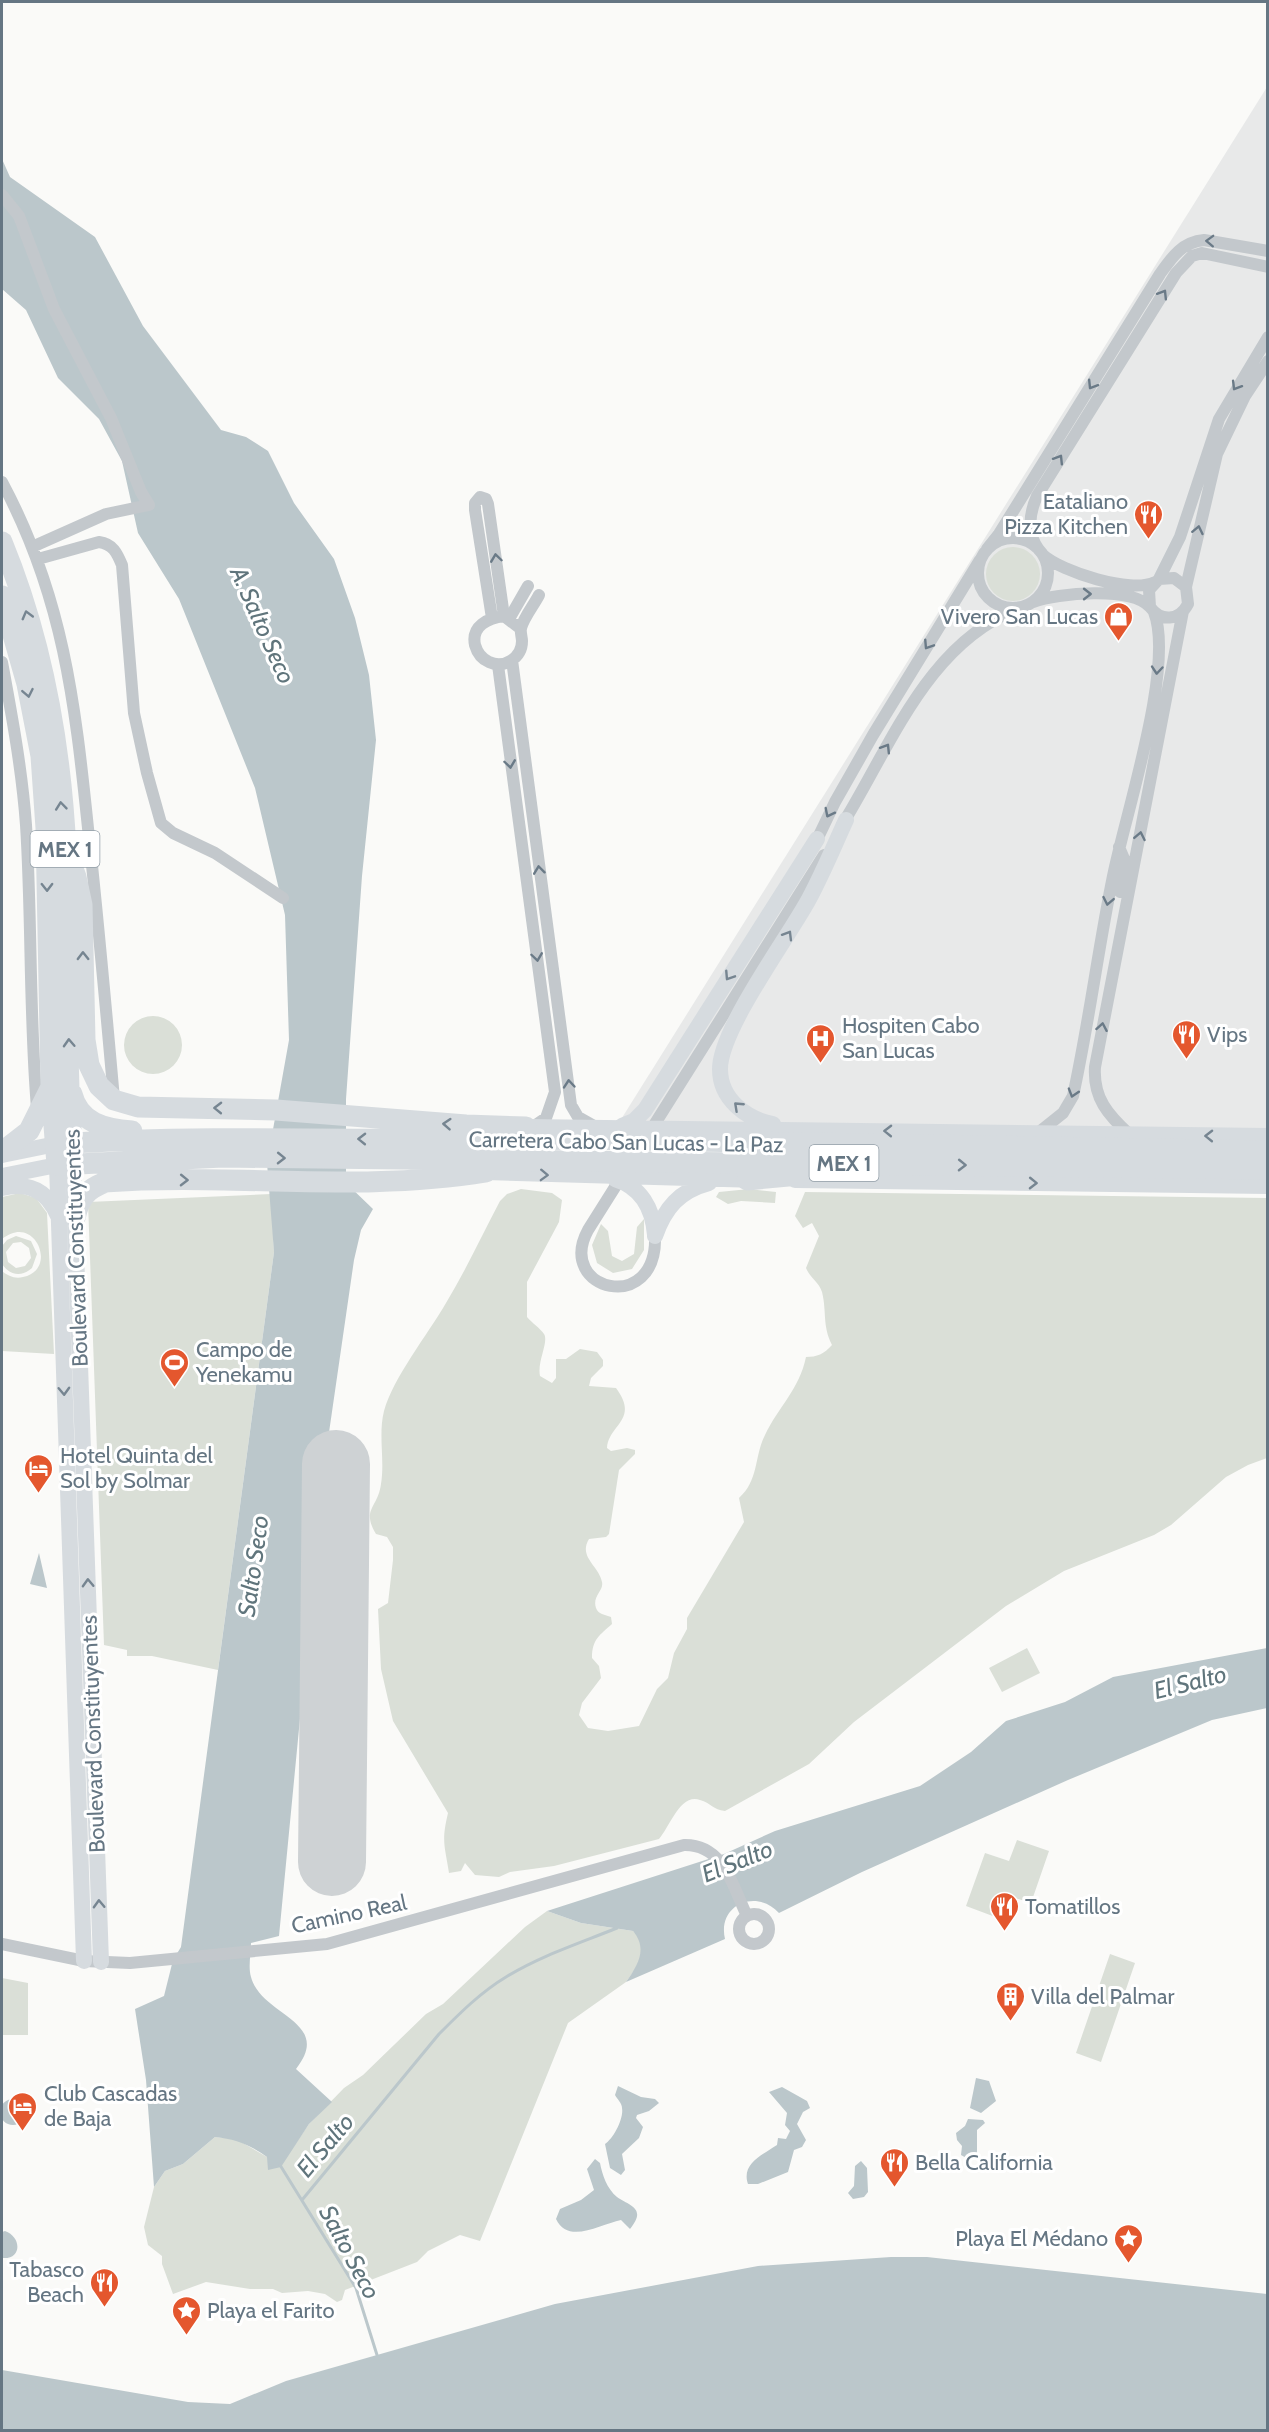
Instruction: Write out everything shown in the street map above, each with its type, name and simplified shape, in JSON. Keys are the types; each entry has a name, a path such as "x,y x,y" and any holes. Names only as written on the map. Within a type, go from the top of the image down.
{"highway":[{"name":"Boulevard Constituyentes","path":"2,542 22,594 48,701 66,850 67,1007 61,1086"},
{"name":"Boulevard Constituyentes","path":"2,596 27,684 41,756 64,1154"},
{"path":"66,850 76,877 81,905 85,1040 89,1065 99,1086 114,1100 138,1107 268,1109 466,1125 529,1127"},
{"path":"2,1154 29,1131 61,1086"},
{"name":"MEX 1","path":"61,1086 79,1112 101,1126 217,1144"},
{"path":"483,1141 529,1127"},
{"path":"706,1143 791,1130"},
{"name":"Carretera Cabo San Lucas - La Paz","path":"422,1153 483,1141 583,1139 706,1143 1268,1151"},
{"name":"Carretera Cabo San Lucas - La Paz","path":"64,1154 194,1158 217,1144"},
{"name":"Carretera Cabo San Lucas - La Paz","path":"64,1154 217,1144 422,1153 926,1165 1268,1169"},
{"path":"422,1153 486,1172"},
{"path":"67,1218 89,1189 160,1163 194,1158"},
{"path":"747,1180 926,1165"},
{"path":"1150,1167 1268,1184"},
{"path":"104,1182 167,1180 346,1183 438,1180 486,1172"}],"main road":[{"path":"791,1130 756,1119 732,1101 721,1078 722,1057 744,1007 809,899 846,819"},
{"path":"606,1128 634,1121 645,1110 817,839"},
{"path":"529,1127 1268,1136"},
{"path":"2,1154 64,1154"},
{"path":"2,1176 64,1154"},
{"name":"Boulevard Constituyentes","path":"64,1154 92,1962"},
{"path":"486,1172 747,1180 1268,1184"},
{"path":"609,1177 629,1185 643,1198 652,1218 655,1236"},
{"path":"655,1236 663,1215 680,1195 697,1186 724,1179"},
{"path":"2,1188 21,1185 35,1189 67,1218"}],"street":[{"path":"2,195 19,216 54,309 111,418 141,492 149,505 106,513 35,553"},
{"path":"790,905 817,839 873,735 1160,274 1177,252 1194,241 1204,240 1268,251"},
{"path":"655,1236 653,1261 642,1277 627,1286 608,1287 591,1276 582,1261 581,1245 594,1221 846,819 884,751 946,659 983,626 1039,596 1046,583 1047,566 1032,538 1031,523 1037,496 1176,273 1192,256 1202,253 1268,267"},
{"path":"1038,1133 1063,1113 1073,1095 1119,847 1156,684 1158,642 1148,593 1157,581 1180,537 1219,419 1268,337"},
{"path":"1130,1134 1102,1106 1094,1079 1108,991 1183,611 1189,600 1186,587 1217,454 1245,396 1268,361"},
{"path":"2,482 35,553 66,656 79,741 114,1100"},
{"path":"502,618 488,504 480,497 475,503 475,510 502,618 520,629"},
{"path":"1183,611 1168,618 1134,598 1094,594 1059,596 1026,605 1005,607 987,597 978,580 984,554 1000,541 1014,538 1027,541 1054,564 1079,574 1136,585 1174,578 1186,587"},
{"path":"35,553 99,542 107,543 116,550 122,565 134,713 161,823 173,833 215,853 283,898"},
{"path":"528,586 502,618 481,624 476,631 475,646 484,659 498,664 512,660 521,648 520,629 539,595"},
{"path":"512,660 571,1108 582,1120 606,1128"},
{"path":"2,662 16,742 26,824 33,1059 38,1116"},
{"path":"498,664 555,1092 546,1118 529,1127"},
{"path":"506,736 522,733"},
{"path":"1119,847 1125,861 1120,896 1126,906"},
{"path":"529,905 543,905"},
{"name":"Camino Real","path":"2,1944 92,1962 173,1960 338,1942 677,1846 698,1845 707,1848 718,1857 747,1916"}],"shaded area":[{"path":"1267,87 1267,1130 620,1121"},
{"path":"1008,547 1018,547 1028,551 1036,559 1040,574 1036,589 1028,597 1018,601 1008,601 998,597 990,589 986,579 986,569 990,559 998,551"},
{"path":"147,1016 159,1016 174,1024 182,1039 182,1051 174,1066 159,1074 147,1074 132,1066 124,1051 124,1039 132,1024"},
{"path":"521,1189 552,1193 562,1200 559,1222 527,1282 527,1317 545,1337 540,1376 552,1383 556,1378 556,1359 566,1359 580,1349 597,1352 603,1360 603,1366 591,1378 589,1386 616,1388 623,1399 625,1408 624,1415 612,1433 607,1448 611,1451 627,1448 635,1450 635,1454 619,1470 609,1534 606,1537 589,1539 586,1545 587,1556 602,1582 595,1604 596,1608 600,1613 611,1617 612,1624 593,1646 592,1658 599,1666 601,1678 582,1703 579,1715 588,1728 608,1731 639,1726 657,1689 668,1678 674,1653 687,1629 687,1618 744,1522 739,1498 750,1484 770,1425 794,1389 806,1357 820,1354 832,1345 827,1331 822,1292 806,1268 819,1236 812,1223 803,1228 795,1216 805,1192 1267,1198 1267,1458 1226,1477 1171,1525 1154,1535 1064,1571 1006,1606 854,1722 809,1764 725,1811 704,1801 693,1799 681,1806 659,1839 554,1866 510,1872 499,1877 475,1875 465,1863 461,1871 449,1873 444,1838 448,1813 393,1721 381,1669 378,1609 388,1603 393,1547 387,1537 376,1534 370,1514 381,1484 382,1420 395,1385 453,1291 500,1201 507,1194"},
{"path":"749,1189 776,1192 775,1203 741,1201 728,1204 716,1197 719,1192"},
{"path":"20,1193 36,1198 47,1213 54,1354 2,1351 2,1271 12,1277 23,1277 34,1272 40,1264 41,1255 33,1237 24,1233 14,1233 2,1239 2,1197"},
{"name":"Campo de Yenekamu","path":"271,1194 274,1252 218,1670 152,1656 127,1656 127,1650 104,1645 88,1202"},
{"path":"644,1219 644,1250 632,1269 613,1273 597,1263 592,1245 601,1224 608,1231 612,1256 622,1261 634,1254 637,1227"},
{"path":"16,1236 31,1241 37,1254 32,1268 24,1273 16,1274 5,1268 2,1264 2,1246 7,1240","holes":["21,1242 29,1248 31,1258 25,1266 16,1268 8,1262 6,1252 13,1243"]},
{"path":"1027,1648 1040,1673 1002,1692 989,1668"},
{"path":"1017,1840 1049,1851 1031,1903 1006,1895 998,1918 966,1906 985,1853 1009,1861"},
{"path":"547,1911 581,1923 633,1931 640,1939 641,1956 626,1982 568,2023 480,2241 460,2235 428,2251 417,2262 345,2290 342,2300 337,2302 325,2294 308,2291 282,2293 273,2289 250,2289 206,2282 173,2294 162,2264 162,2256 148,2245 144,2227 154,2187 165,2171 183,2164 215,2137 236,2139 267,2157 296,2143 309,2124 344,2088 363,2075 426,2014 443,2004 525,1927"},
{"path":"1110,1954 1135,1963 1101,2062 1076,2053"},
{"path":"2,1978 28,1983 28,2035 2,2035"}],"water":[{"name":"A. Salto Seco","path":"2,159 10,177 95,237 143,326 221,430 246,437 268,451 294,503 334,559 355,618 369,675 376,740 362,876 346,1099 346,1183 373,1209 361,1230 354,1260 325,1460 279,1936 251,1943 250,1964 251,1977 257,1990 301,2029 306,2040 305,2053 296,2069 332,2102 309,2124 281,2167 268,2170 267,2157 261,2153 236,2141 215,2137 183,2164 165,2171 154,2187 146,2080 135,2009 164,1996 173,1960 181,1947 274,1252 267,1163 289,1040 285,915 255,788 179,599 138,533 122,461 99,419 58,378 26,310 2,289"},
{"path":"39,1553 47,1588 30,1584"},
{"path":"1267,1648 1267,1708 1212,1720 1068,1780 862,1872 779,1913 760,1902 750,1901 740,1904 727,1917 724,1927 725,1939 626,1982 641,1951 633,1931 581,1923 547,1911 724,1854 775,1831 920,1786 971,1752 1006,1721 1065,1702 1113,1677"},
{"path":"976,2078 989,2081 996,2101 981,2113 970,2108"},
{"path":"618,2086 641,2097 655,2099 659,2103 649,2111 637,2115 636,2118 643,2127 639,2138 622,2154 625,2170 621,2175 610,2168 605,2144 620,2123 622,2106 615,2095"},
{"path":"782,2087 807,2101 810,2108 803,2112 797,2124 806,2140 802,2147 794,2150 788,2172 758,2184 748,2184 747,2171 750,2166 759,2156 777,2145 778,2138 786,2139 790,2131 785,2125 787,2113 769,2092"},
{"path":"13,2099 22,2103 26,2112 22,2121 13,2125 4,2121 0,2112 4,2103"},
{"path":"968,2119 983,2120 985,2123 977,2130 977,2154 968,2159 961,2155 962,2146 957,2140 956,2133 965,2126"},
{"path":"595,2159 600,2163 610,2190 635,2208 637,2212 635,2222 630,2229 621,2220 586,2231 568,2231 561,2227 556,2219 560,2209 581,2200 594,2190 587,2169"},
{"path":"861,2161 867,2168 868,2192 864,2197 853,2199 848,2193 854,2186 855,2166"},
{"path":"5,2231 15,2238 17,2243 16,2252 9,2258 2,2258 2,2232"},
{"path":"891,2257 927,2257 1267,2294 1267,2430 2,2430 2,2370 188,2402 230,2404 286,2381 555,2304 758,2266"}],"waterway":[{"name":"El Salto","path":"302,2200 439,2034 471,2003 519,1969 617,1928"},
{"name":"Salto Seco","path":"280,2165 356,2288 377,2355"}],"runway":[{"path":"332,1862 336,1464"}],"place":[{"name":"Eataliano Pizza Kitchen","path":"1149,540"},
{"name":"Vivero San Lucas","path":"1119,642"},
{"name":"Vips","path":"1186,1060"},
{"name":"Hospiten Cabo San Lucas","path":"821,1064"},
{"name":"Campo de Yenekamu","path":"175,1388"},
{"name":"Hotel Quinta del Sol by Solmar","path":"39,1494"},
{"name":"Tomatillos","path":"1004,1932"},
{"name":"Villa del Palmar","path":"1010,2022"},
{"name":"Club Cascadas de Baja","path":"23,2132"},
{"name":"Bella California","path":"894,2188"},
{"name":"Playa El Médano","path":"1129,2264"},
{"name":"Tabasco Beach","path":"105,2308"},
{"name":"Playa el Farito","path":"186,2336"}]}
